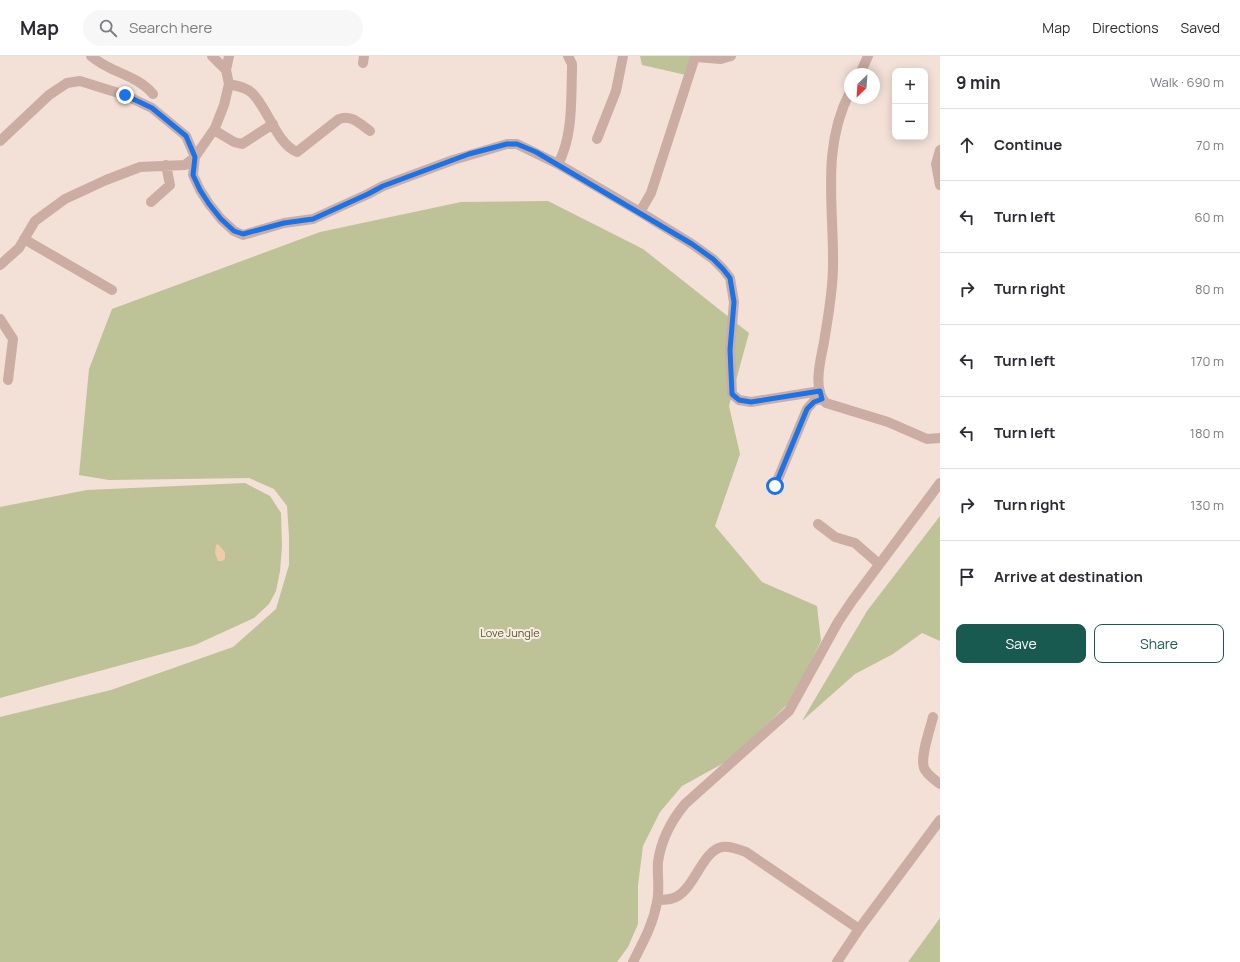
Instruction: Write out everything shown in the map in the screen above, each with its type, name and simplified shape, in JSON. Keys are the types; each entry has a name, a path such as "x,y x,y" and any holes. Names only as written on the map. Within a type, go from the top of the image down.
{"street":[{"path":"91,56 107,68 141,81 153,94"},
{"path":"212,56 226,70"},
{"path":"0,265 15,252 35,220 65,199 140,167 185,165 195,157 214,130 224,105 229,84 226,70 229,56"},
{"path":"558,164 564,153 570,117 572,64 568,56"},
{"path":"597,139 616,91 623,56"},
{"path":"640,212 651,193 694,60 696,57 721,59 731,56"},
{"path":"863,68 868,56"},
{"path":"0,141 49,95 67,83 80,81 125,95 152,108 186,136 195,157 193,175 209,204 234,231 243,234 284,223 313,219 383,186 469,154 507,144 517,144 558,164 640,212 713,259 730,278 734,302 730,350 732,394 735,397 751,402 821,395"},
{"path":"229,84 242,87 253,93 287,145 297,152 339,119 345,117 352,118 370,131"},
{"path":"846,104 833,138 831,157 833,266 820,370 821,395 826,404 888,422 927,439 940,438"},
{"path":"214,130 234,142 242,144 273,124"},
{"path":"940,150 936,164 940,185"},
{"path":"151,202 170,185 166,165"},
{"path":"24,239 112,290"},
{"path":"0,319 13,339 8,380"},
{"path":"775,486 807,409 821,395"},
{"path":"633,962 650,932 658,900 658,862 664,837 672,821 685,804 789,712 838,622 879,564 940,483"},
{"path":"818,524 835,537 855,543 879,564"},
{"path":"932,717 923,760 929,775 940,784"},
{"path":"837,962 859,929 940,820"},
{"path":"658,900 677,897 684,891 711,854 720,847 731,847 746,852 859,929"}],"green space":[{"path":"640,56 693,56 686,75 642,65"},
{"name":"Love Jungle","path":"548,201 643,249 749,333 729,406 740,454 715,526 762,582 817,606 821,641 792,700 731,759 682,786 660,812 643,846 638,885 638,924 628,947 617,962 0,962 0,717 111,690 233,647 276,609 289,565 287,506 274,489 249,478 109,480 79,475 89,369 112,309 320,232 461,202"},
{"path":"245,483 270,496 281,513 282,546 280,571 276,591 269,604 254,618 195,645 0,698 0,507 87,490"},
{"path":"940,516 940,641 922,633 893,654 855,674 802,721 867,611"},
{"path":"940,918 940,962 908,962"}],"sand":[{"path":"218,544 225,552 225,559 222,561 218,561 215,553 216,545"}],"route":[{"path":"125,95 161,114 186,136 195,157 193,175 200,190 221,219 234,231 243,234 284,223 313,219 383,186 469,154 507,144 517,144 536,152 640,212 692,244 713,259 730,278 734,302 730,350 732,394 735,397 745,402 751,402 784,398 820,391 822,399 810,404 807,409 775,486"}]}
